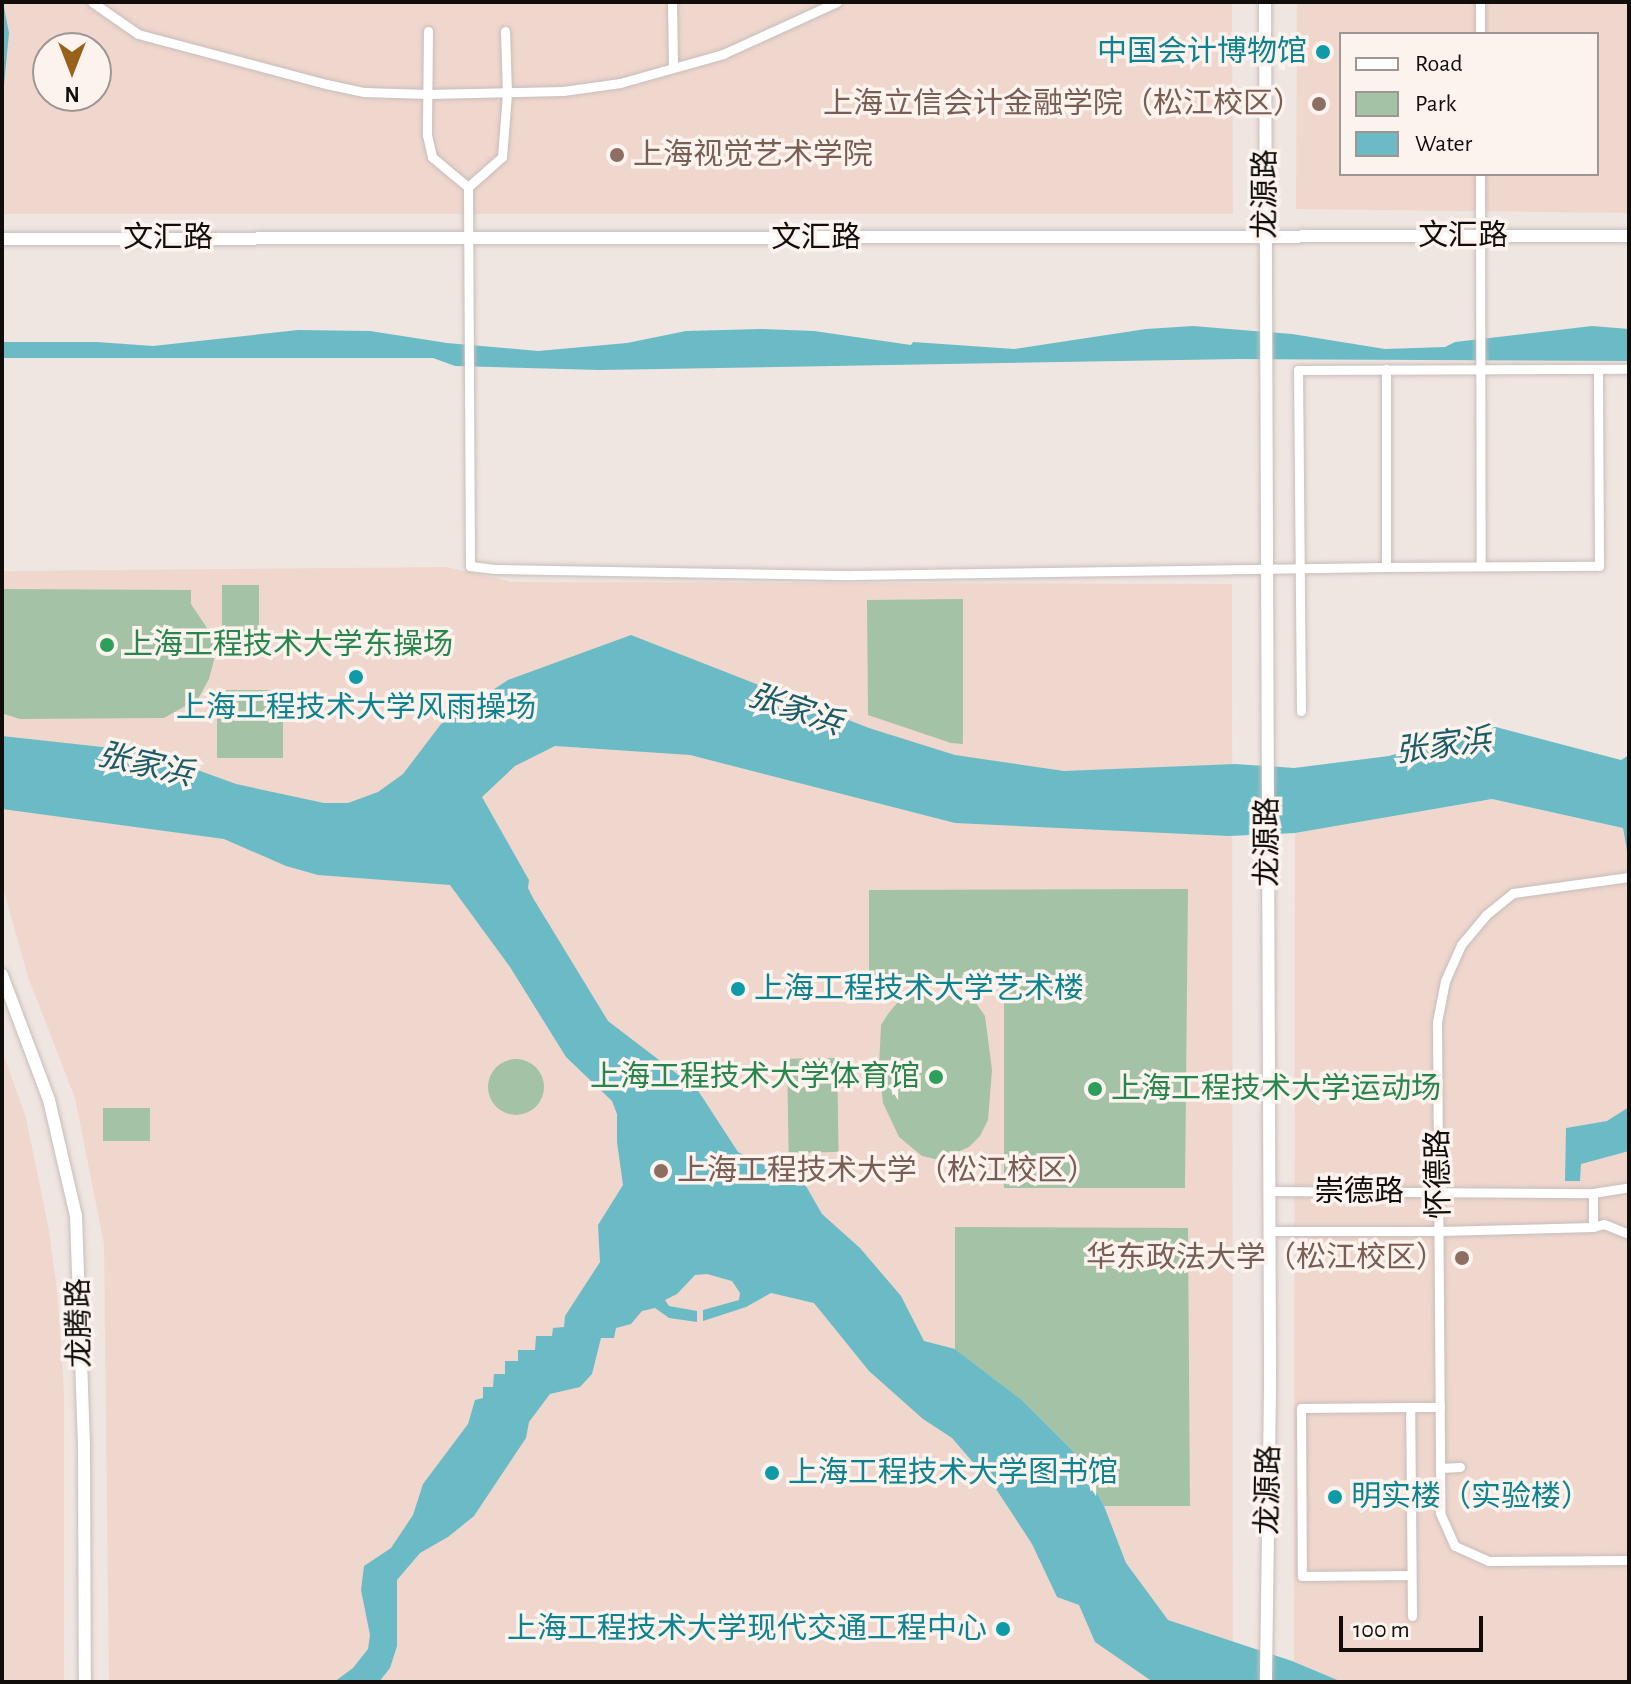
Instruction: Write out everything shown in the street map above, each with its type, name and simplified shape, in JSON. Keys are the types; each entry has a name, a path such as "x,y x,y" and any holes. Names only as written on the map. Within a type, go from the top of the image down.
{"main road":[{"name":"龙源路","path":"1265,2 1269,1191 1266,1682"},
{"name":"文汇路","path":"2,239 1629,236"},
{"name":"龙腾路","path":"2,975 49,1100 76,1216 84,1445 85,1682"}],"street":[{"path":"92,2 138,34 364,92 428,94 507,94 620,83 723,54 837,2"},
{"path":"672,2 673,68"},
{"path":"1480,2 1480,32"},
{"path":"428,31 427,135 432,157 468,187 471,239 470,566 495,569 853,575 1599,566 1598,369"},
{"path":"468,187 502,157 507,94 505,31"},
{"path":"1480,176 1481,566"},
{"path":"1386,369 1386,567"},
{"path":"1301,711 1298,370 1629,369"},
{"name":"怀德路","path":"1629,877 1513,893 1486,915 1461,945 1445,981 1437,1022 1440,1513 1455,1546 1488,1561 1629,1560"},
{"name":"崇德路","path":"1269,1191 1593,1193 1629,1187"},
{"path":"1593,1193 1593,1227"},
{"name":"崇德路","path":"1269,1231 1440,1231 1593,1227 1604,1224 1629,1234"},
{"path":"1410,1407 1412,1616"},
{"path":"1411,1575 1302,1576 1301,1408 1440,1407"},
{"path":"1440,1468 1460,1467"},
{"path":"1410,1500 1440,1500"}],"shaded area":[{"name":"上海视觉艺术学院","path":"2,2 1232,2 1233,214 2,214"},
{"name":"上海立信会计金融学院（松江校区）","path":"1297,2 1629,2 1629,213 1296,209"},
{"name":"上海工程技术大学（松江校区）","path":"446,567 512,582 1232,584 1233,1682 109,1682 104,1244 75,1098 28,977 2,884 2,571"},
{"name":"华东政法大学（松江校区）","path":"1492,799 1623,828 1629,826 1629,1682 1294,1682 1295,833"},
{"path":"2,1050 26,1118 49,1231 58,1298 64,1393 64,1682 2,1682"}],"green space":[{"path":"222,585 259,585 259,656 222,656"},
{"name":"上海工程技术大学东操场","path":"3,589 191,590 191,604 211,634 215,656 209,679 198,699 164,718 20,719 4,714"},
{"path":"963,599 963,744 951,743 868,715 867,600"},
{"path":"217,690 283,690 283,758 217,758"},
{"name":"上海工程技术大学运动场","path":"1188,889 1185,1188 1004,1188 1004,982 869,981 869,890"},
{"name":"上海工程技术大学体育馆","path":"911,997 958,997 976,1003 985,1016 992,1070 988,1120 980,1136 969,1147 939,1160 922,1156 899,1137 883,1103 879,1067 881,1025 888,1014 897,1003"},
{"path":"837,1058 839,1152 789,1153 787,1059"},
{"path":"516,1059 536,1067 544,1087 536,1107 516,1115 496,1107 488,1087 496,1067"},
{"path":"103,1108 150,1108 150,1141 103,1141"},
{"path":"955,1227 1188,1228 1190,1506 1104,1506 1077,1455 1022,1400 955,1349"}],"water":[{"path":"2,2 9,33 2,106"},
{"path":"1193,326 1292,334 1385,349 1445,347 1455,342 1592,326 1629,329 1629,361 1238,359 600,370 455,366 433,358 2,358 2,342 97,342 153,346 298,330 370,331 447,343 538,351 627,343 686,331 761,329 814,331 911,345 913,342 1014,349 1146,329"},
{"name":"张家浜","path":"631,635 869,728 955,755 1064,771 1235,764 1294,768 1389,756 1492,726 1621,760 1629,755 1629,862 1623,828 1492,799 1295,833 1229,836 955,823 690,755 555,746 515,766 482,797 529,880 528,888 533,898 608,1021 697,1089 738,1152 806,1186 822,1214 860,1248 901,1296 924,1341 955,1349 1022,1400 1077,1455 1104,1506 1126,1563 1168,1620 1292,1661 1342,1682 1153,1682 1095,1642 1079,1605 1057,1597 1032,1544 996,1489 952,1438 923,1419 869,1371 814,1303 771,1293 746,1307 703,1321 703,1310 739,1300 740,1293 732,1281 707,1274 695,1275 677,1294 665,1300 669,1306 697,1311 697,1322 669,1318 655,1308 642,1311 631,1324 616,1328 614,1338 601,1338 592,1374 580,1387 550,1394 529,1422 526,1438 474,1516 448,1537 420,1553 397,1580 397,1646 390,1668 379,1682 334,1682 353,1668 368,1649 370,1635 361,1590 364,1566 391,1548 413,1515 423,1484 468,1424 475,1400 483,1398 483,1387 493,1387 494,1374 505,1374 505,1361 518,1361 518,1350 535,1350 536,1336 552,1336 553,1328 564,1327 565,1316 600,1262 598,1225 623,1185 617,1114 612,1101 566,1057 510,967 450,885 318,875 286,866 224,839 2,809 2,736 148,752 236,784 324,803 348,803 378,792 403,774 441,724 508,680"},
{"path":"1629,1107 1629,1151 1581,1164 1580,1181 1565,1181 1566,1128 1607,1121"}],"place":[{"name":"中国会计博物馆","path":"1323,52"},
{"name":"上海立信会计金融学院（松江校区）","path":"1319,104"},
{"name":"上海视觉艺术学院","path":"617,155"},
{"name":"上海工程技术大学东操场","path":"107,645"},
{"name":"上海工程技术大学风雨操场","path":"356,677"},
{"name":"上海工程技术大学艺术楼","path":"738,989"},
{"name":"上海工程技术大学体育馆","path":"936,1077"},
{"name":"上海工程技术大学运动场","path":"1095,1089"},
{"name":"上海工程技术大学（松江校区）","path":"661,1171"},
{"name":"华东政法大学（松江校区）","path":"1462,1258"},
{"name":"上海工程技术大学图书馆","path":"772,1473"},
{"name":"明实楼（实验楼）","path":"1335,1497"},
{"name":"上海工程技术大学现代交通工程中心","path":"1003,1629"}]}
